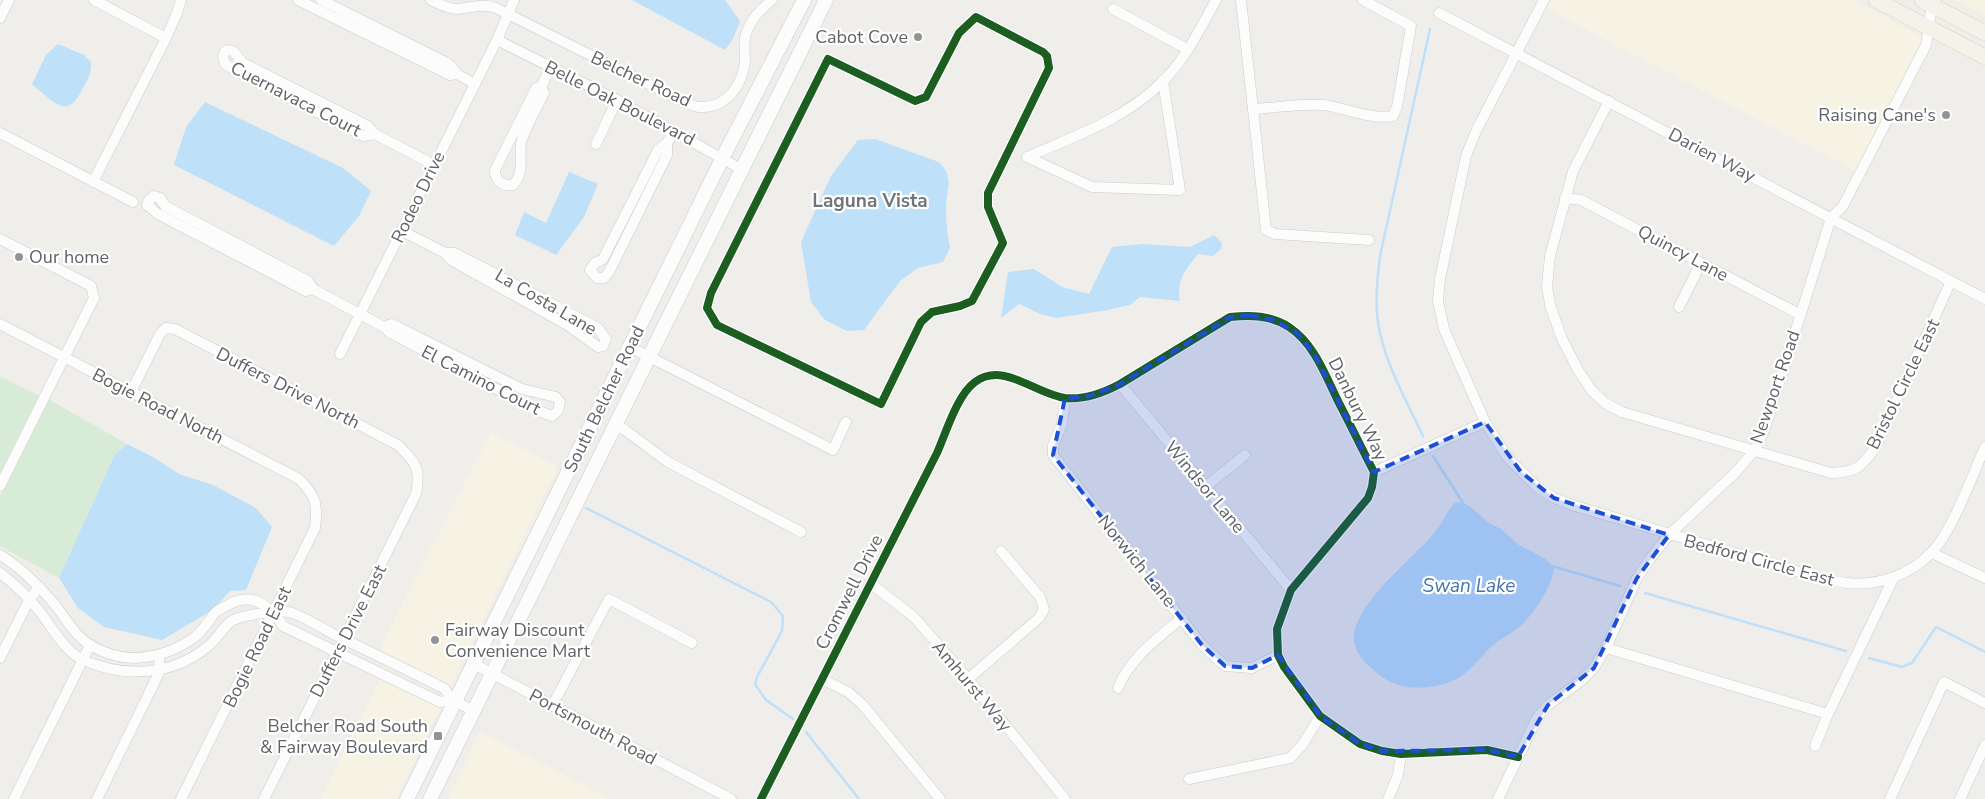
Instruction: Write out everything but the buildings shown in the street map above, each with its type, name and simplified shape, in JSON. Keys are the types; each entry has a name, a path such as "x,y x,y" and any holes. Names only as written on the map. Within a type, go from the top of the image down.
{"main road":[{"name":"South Belcher Road","path":"407,799 723,158 804,0"},
{"name":"South Belcher Road","path":"430,799 614,424 826,0"},
{"path":"1876,0 1985,57"},
{"path":"1930,2 1985,33"}],"street":[{"path":"0,18 9,0"},
{"path":"94,0 166,38"},
{"path":"93,182 166,38 181,0"},
{"path":"298,0 450,75 457,74"},
{"path":"321,0 445,62 457,74 475,84"},
{"name":"Belcher Road","path":"431,0 456,9 488,5 686,103 701,107 717,104 730,96 738,86 745,60 746,34 758,11 772,0"},
{"path":"497,40 514,0"},
{"path":"1163,81 1180,190 1092,187 1027,157 1111,118 1128,108 1163,81 1187,49 1216,0"},
{"path":"1241,0 1266,230 1275,234 1369,240"},
{"path":"1253,109 1322,105 1381,118 1393,116 1397,107 1411,26 1363,0"},
{"name":"Bedford Circle East","path":"1544,0 1476,131 1466,156 1440,279 1438,301 1444,329 1486,422 1514,465 1536,486 1554,498 1575,506 1669,535 1829,580 1847,583 1876,582 1894,577 1915,566 1932,553 1947,531 1985,447"},
{"name":"Newport Road","path":"1498,799 1537,718 1548,705 1581,681 1594,668 1606,648 1637,578 1669,535 1736,472 1755,450 1765,428 1799,314 1831,218 1843,206 1926,45 1930,2"},
{"path":"1112,9 1187,49"},
{"name":"Darien Way","path":"1439,13 1517,52 1985,299"},
{"path":"976,17 1043,52 1047,56 1049,68 988,192 988,207 1003,243 972,300 960,306 932,312 921,322 881,404 718,325 708,308 711,293 766,182 828,59 915,100 926,97 959,33 976,17"},
{"name":"Belle Oak Boulevard","path":"497,40 674,130 742,169"},
{"name":"Rodeo Drive","path":"340,354 497,40"},
{"name":"Cuernavaca Court","path":"374,134 364,136 231,68 225,64 223,56 226,51 233,51 243,63 368,126 374,134 434,165"},
{"path":"542,87 536,88 495,170 495,177 506,186 513,185 518,180 522,170 521,143 544,93 542,87 551,67"},
{"path":"596,144 617,100"},
{"name":"Bristol Circle East","path":"1609,101 1573,171 1550,256 1547,286 1550,305 1562,339 1578,370 1592,391 1605,403 1622,412 1831,473 1849,472 1863,464 1875,448 1952,281"},
{"path":"667,143 667,155 609,272 604,278 597,278 590,270 603,259 658,150 667,143 674,130"},
{"path":"0,133 133,202"},
{"name":"El Camino Court","path":"312,289 306,291 158,214 147,205 148,200 154,196 160,198 166,206 308,281 312,289 384,326 397,336 536,410 552,416 558,411 560,402 556,397 522,389 392,324 384,326"},
{"name":"Quincy Lane","path":"1565,198 1581,200 1799,314"},
{"name":"La Costa Lane","path":"402,231 569,326 598,347 603,346 606,339 598,328 478,264 454,253 445,254"},
{"path":"0,239 91,286 94,298 0,486"},
{"path":"1679,307 1701,263"},
{"name":"Danbury Way","path":"962,398 975,382 994,374 1009,377 1032,388 1065,398 1089,396 1104,392 1120,384 1230,318 1249,315 1274,320 1288,326 1297,333 1316,355 1374,472 1368,498 1291,590 1277,629 1278,655 1284,667 1320,716 1360,744 1400,754 1487,750 1518,757"},
{"name":"Bogie Road North","path":"0,324 299,479 312,492"},
{"name":"Duffers Drive North","path":"131,392 160,334 166,328 175,329 398,445 413,460"},
{"path":"630,347 833,450 846,422"},
{"name":"Windsor Lane","path":"1120,384 1291,590"},
{"name":"Cromwell Drive","path":"761,799 937,453 962,398"},
{"name":"Norwich Lane","path":"1065,398 1062,424 1053,446 1053,455 1202,645 1225,666 1252,668 1278,655"},
{"path":"1374,472 1486,422"},
{"path":"614,424 668,462 801,532"},
{"path":"1205,488 1245,455"},
{"name":"Duffers Drive East","path":"264,799 416,494 420,477 413,460"},
{"name":"Bogie Road East","path":"182,799 275,613 315,528 318,510 312,492"},
{"path":"968,679 1039,618 1044,609 1040,597 1001,551"},
{"path":"1932,553 1985,578"},
{"path":"0,555 39,587 77,635 90,645 115,655 134,658 158,656 174,650 197,636 216,612 238,599 256,600 275,613 283,626 337,654 440,702 454,701"},
{"path":"0,572 40,612 56,635 82,659 114,669 132,672 160,671 185,663 209,647 232,621 242,616 289,612 445,688 454,701 474,711"},
{"path":"1815,746 1828,714 1894,577"},
{"name":"Amhurst Way","path":"870,583 914,617 968,679 1066,799"},
{"path":"0,658 29,600 39,587"},
{"path":"552,706 609,600 692,643"},
{"path":"1118,688 1123,674 1148,648 1182,618"},
{"path":"14,799 90,645"},
{"path":"1606,648 1828,714"},
{"path":"97,799 160,671 158,656"},
{"name":"Portsmouth Road","path":"474,664 731,799"},
{"path":"407,687 414,673"},
{"path":"822,679 848,692 862,704 940,799"},
{"path":"1890,799 1944,682 1985,702"},
{"path":"1189,779 1290,758 1303,744 1320,716"},
{"path":"1960,799 1985,745"},
{"path":"1388,799 1398,775 1400,754"}],"highlighted area":[{"path":"1249,315 1274,320 1297,333 1315,355 1374,472 1485,422 1521,472 1554,498 1669,535 1637,578 1594,668 1548,705 1518,757 1487,750 1382,751 1360,744 1320,716 1278,655 1252,668 1225,666 1202,645 1053,455 1065,398 1089,396 1120,384 1230,317"}],"shaded area":[{"path":"1549,0 1853,0 1922,37 1921,44 1856,171 1545,8"},
{"path":"1954,0 1985,0 1985,16"},
{"path":"491,432 558,467 447,693 389,662 381,646"},
{"path":"384,672 443,702 396,799 320,799"},
{"path":"481,732 611,799 448,799"}],"green space":[{"path":"0,376 39,396 0,476"},
{"path":"48,399 127,444 114,456 59,578 0,546 0,496"}],"water":[{"path":"632,0 725,0 740,21 733,39 725,50"},
{"path":"58,44 84,55 91,62 91,69 85,85 77,98 71,104 65,106 53,102 32,84 46,55"},
{"path":"205,102 343,168 371,191 359,216 334,246 174,165 186,127"},
{"path":"875,139 939,162 944,168 948,179 946,213 950,248 943,262 918,268 900,281 864,330 847,331 825,320 811,302 801,242 831,176 858,140"},
{"path":"569,172 598,184 584,217 556,255 515,235 524,212 546,223"},
{"path":"1214,235 1222,243 1221,249 1213,256 1198,254 1194,259 1183,275 1179,287 1180,301 1140,297 1130,305 1056,318 1040,314 1019,304 1001,318 1008,272 1034,269 1062,287 1089,294 1112,247 1143,244 1190,247"},
{"path":"127,444 153,457 179,474 213,485 256,508 272,527 246,590 230,591 211,611 162,640 104,627 78,608 59,578 114,456"},
{"name":"Swan Lake","path":"1461,502 1471,507 1489,523 1501,529 1519,545 1546,559 1554,567 1553,574 1541,600 1524,623 1493,645 1464,674 1450,682 1432,687 1414,688 1398,685 1374,671 1359,655 1354,640 1357,623 1374,596 1432,535 1454,503"}],"waterway":[{"path":"1423,436 1388,360 1378,324 1377,295 1380,256 1430,29"},
{"path":"1433,456 1463,503"},
{"path":"586,508 771,602 783,616 782,631 755,684 766,700 793,719"},
{"path":"1552,566 1620,586"},
{"path":"1645,593 1846,651"},
{"path":"1869,658 1902,667 1912,663 1936,627 1985,652"},
{"path":"806,732 859,799"}],"cycle path":[{"path":"976,17 1043,52 1047,56 1049,68 988,193 988,207 1003,243 972,301 960,306 932,312 921,322 881,404 717,325 707,308 711,293 828,59 915,101 926,97 959,33 976,17"},
{"path":"761,799 937,453 957,405 969,388 986,376 997,375 1008,377 1065,398 1093,395 1120,384 1230,317 1238,316 1253,316 1275,320 1289,327 1306,342 1319,362 1374,472 1368,498 1291,590 1277,629 1278,655 1284,667 1320,716 1360,744 1382,751 1401,754 1487,750 1518,757"}],"place":[{"name":"Cabot Cove","path":"918,37"},
{"name":"Raising Cane's","path":"1946,115"},
{"name":"Our home","path":"19,257"},
{"name":"Fairway Discount Convenience Mart","path":"435,640"},
{"name":"Belcher Road South & Fairway Boulevard","path":"438,736"}],"district":[{"name":"Laguna Vista","path":"870,200"}]}
